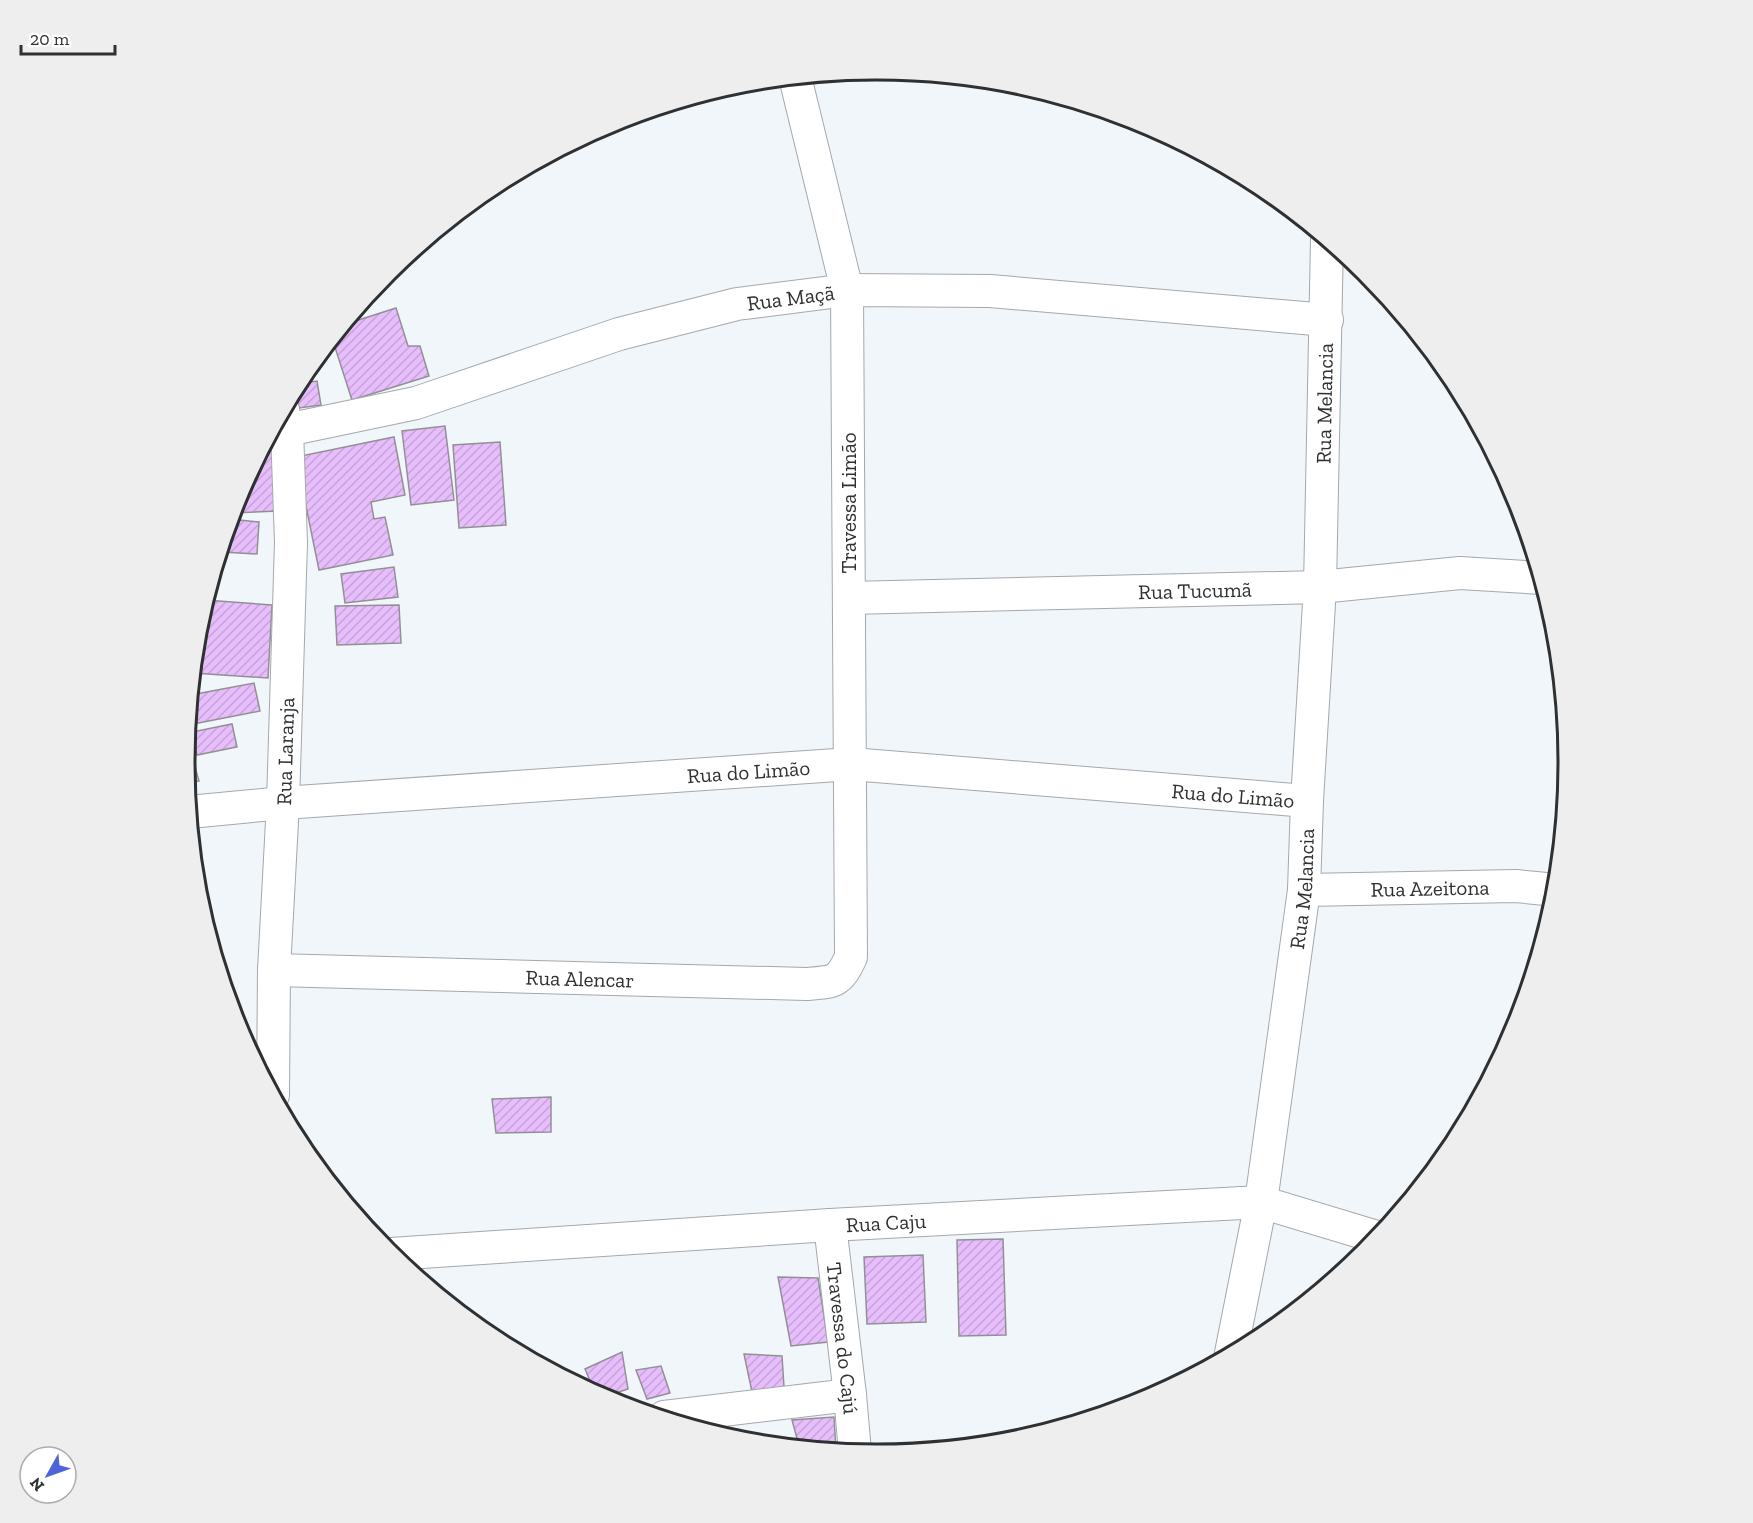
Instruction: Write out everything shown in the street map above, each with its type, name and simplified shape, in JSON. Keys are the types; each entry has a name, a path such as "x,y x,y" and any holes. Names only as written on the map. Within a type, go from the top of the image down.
{"street":[{"name":"Travessa Limão","path":"797,84 847,290 851,934"},
{"name":"Rua Melancia","path":"1233,1343 1261,1202 1304,890 1320,587 1327,250"},
{"name":"Rua Maçã","path":"284,424 416,403 619,334 737,304 847,290 990,291 1327,320"},
{"name":"Rua Laranja","path":"273,1078 274,970 283,803 291,542 281,429"},
{"name":"Rua Tucumã","path":"849,598 1320,587 1460,573 1533,577"},
{"name":"Rua do Limão","path":"196,811 283,803 851,764 1307,801"},
{"name":"Rua Azeitona","path":"1304,890 1516,886 1546,890"},
{"name":"Rua Alencar","path":"274,970 806,984 831,982 843,973 851,957 851,934"},
{"name":"Rua Caju","path":"404,1253 830,1225 1261,1202 1368,1234"},
{"name":"Travessa do Cajú","path":"830,1225 854,1443"},
{"path":"683,1415 850,1395"}],"building":[{"path":"396,308 408,346 420,346 429,376 352,400 335,346 357,321"},
{"path":"317,381 321,405 299,408 298,401 310,382"},
{"path":"445,426 454,500 411,505 402,431"},
{"path":"394,437 405,495 371,502 374,519 385,517 393,555 319,570 296,457"},
{"path":"500,442 506,525 459,528 453,445"},
{"path":"273,445 276,445 278,511 242,513 246,501"},
{"path":"239,520 259,522 257,554 228,552"},
{"path":"394,567 398,597 345,603 341,574"},
{"path":"214,601 272,605 268,678 200,673"},
{"path":"399,605 401,643 337,645 335,606"},
{"path":"254,683 260,711 196,724 198,694"},
{"path":"232,724 237,747 197,755 195,731"},
{"path":"194,764 199,781 195,782"},
{"path":"551,1097 551,1132 496,1133 492,1099"},
{"path":"1003,1239 1006,1335 959,1336 957,1240"},
{"path":"923,1255 926,1322 867,1324 864,1257"},
{"path":"778,1277 818,1278 828,1342 791,1346"},
{"path":"622,1352 628,1389 617,1393 589,1380 585,1369"},
{"path":"744,1354 782,1356 784,1387 752,1392"},
{"path":"661,1366 670,1393 647,1399 636,1370"},
{"path":"834,1417 836,1442 797,1439 792,1420"}]}
